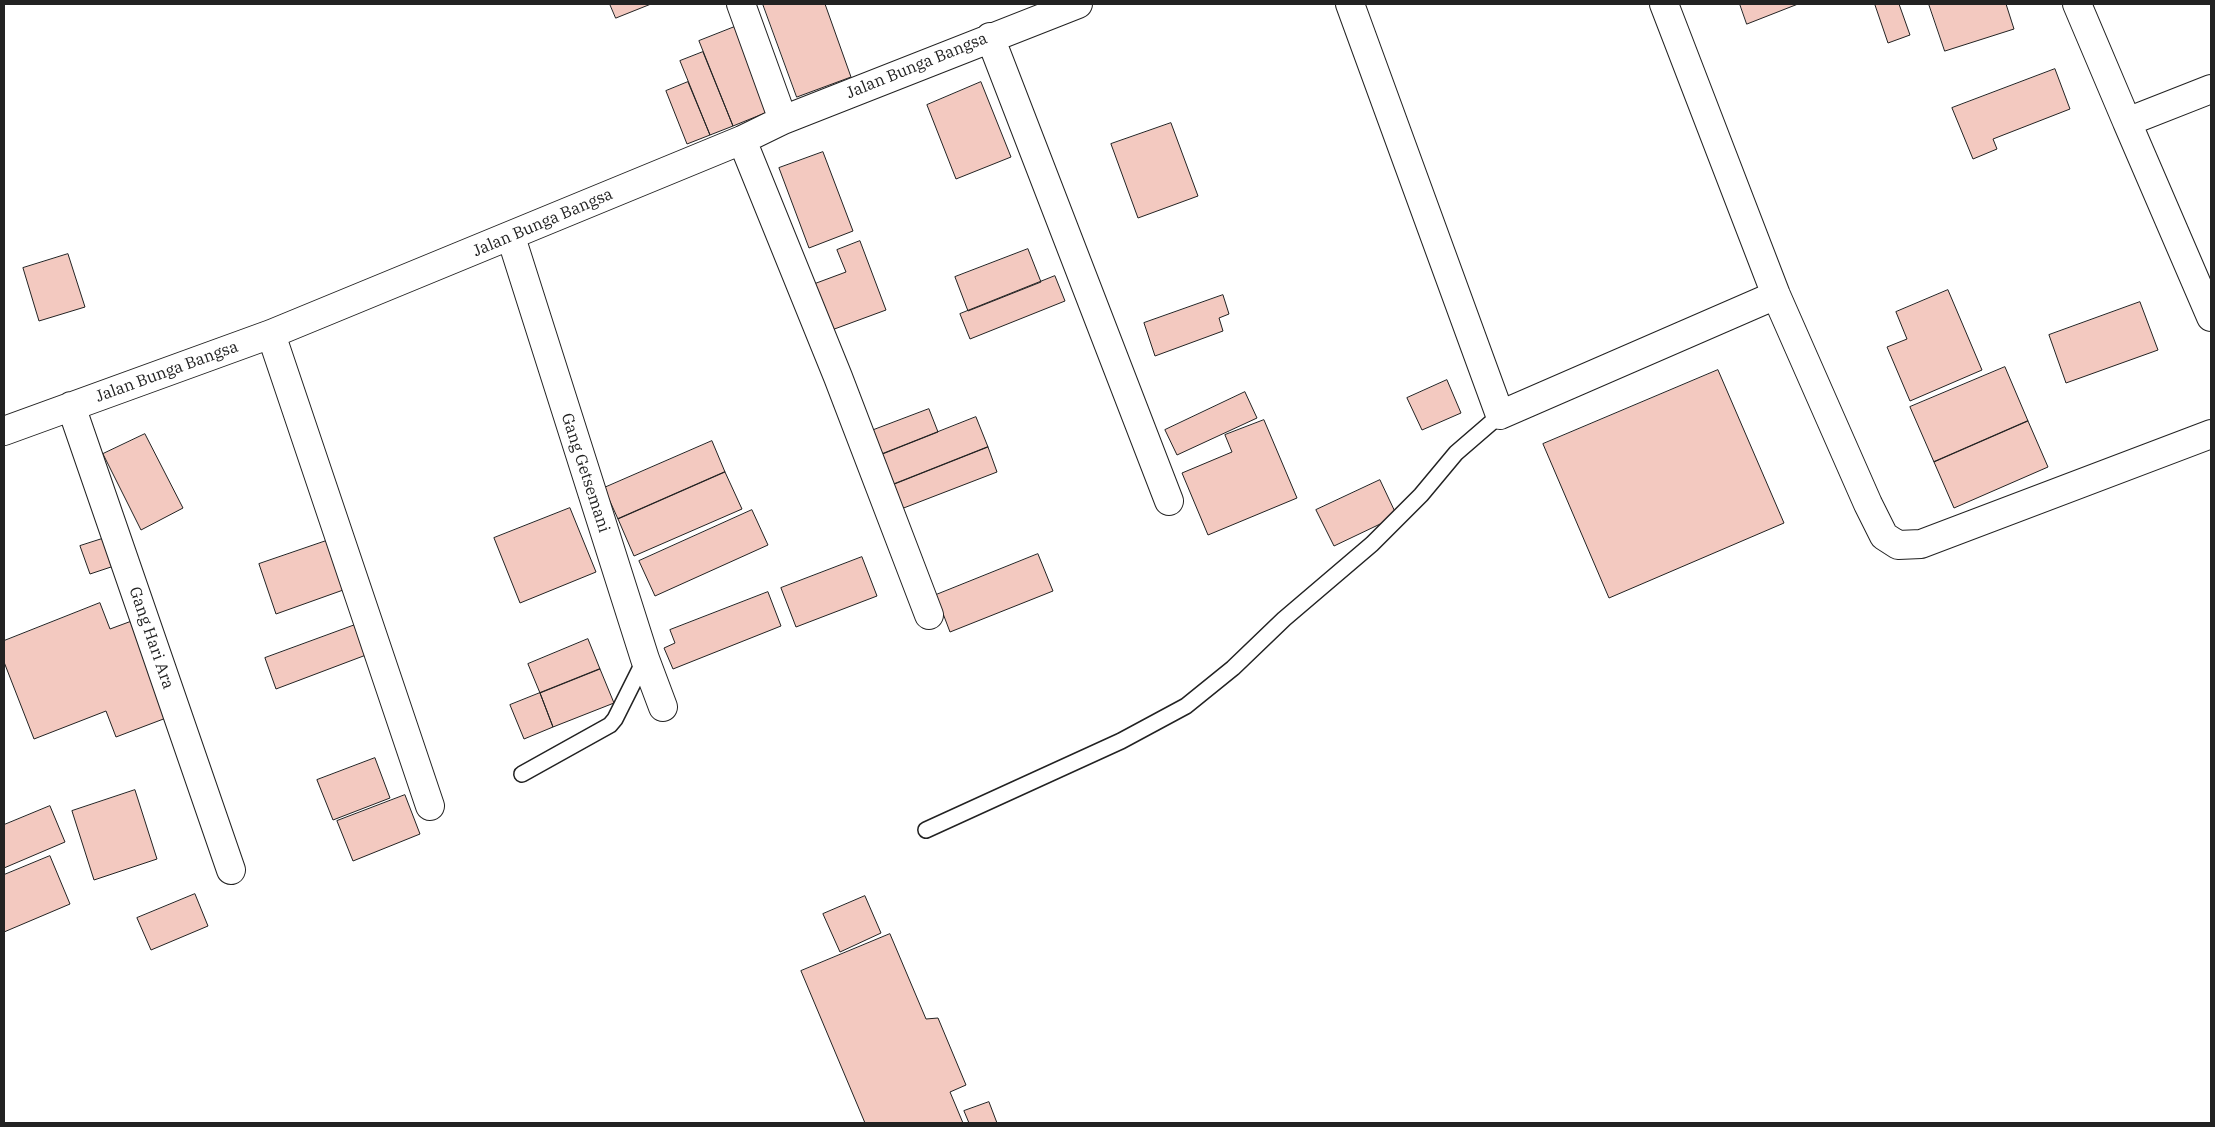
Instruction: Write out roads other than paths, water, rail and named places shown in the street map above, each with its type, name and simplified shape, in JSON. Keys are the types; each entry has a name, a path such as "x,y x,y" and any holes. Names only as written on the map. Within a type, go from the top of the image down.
{"street":[{"path":"741,4 783,120"},
{"name":"Jalan Bunga Bangsa","path":"4,431 271,334 511,237 742,140 783,120 1078,4"},
{"path":"1350,4 1500,415 1776,295"},
{"path":"1664,4 1776,295 1868,504 1884,536 1898,545 1921,544 2211,434"},
{"path":"2077,4 2211,317"},
{"path":"990,37 1169,501"},
{"path":"2126,122 2211,89"},
{"path":"742,140 838,377 929,615"},
{"name":"Gang Getsemani","path":"511,237 644,659 663,707"},
{"path":"271,334 430,806"},
{"name":"Gang Hari Ara","path":"72,406 231,870"}],"lane":[{"path":"926,830 1121,741 1186,706 1233,668 1284,619 1372,544 1421,495 1456,452 1500,415"},
{"path":"522,774 610,725 615,719 644,659"}]}
